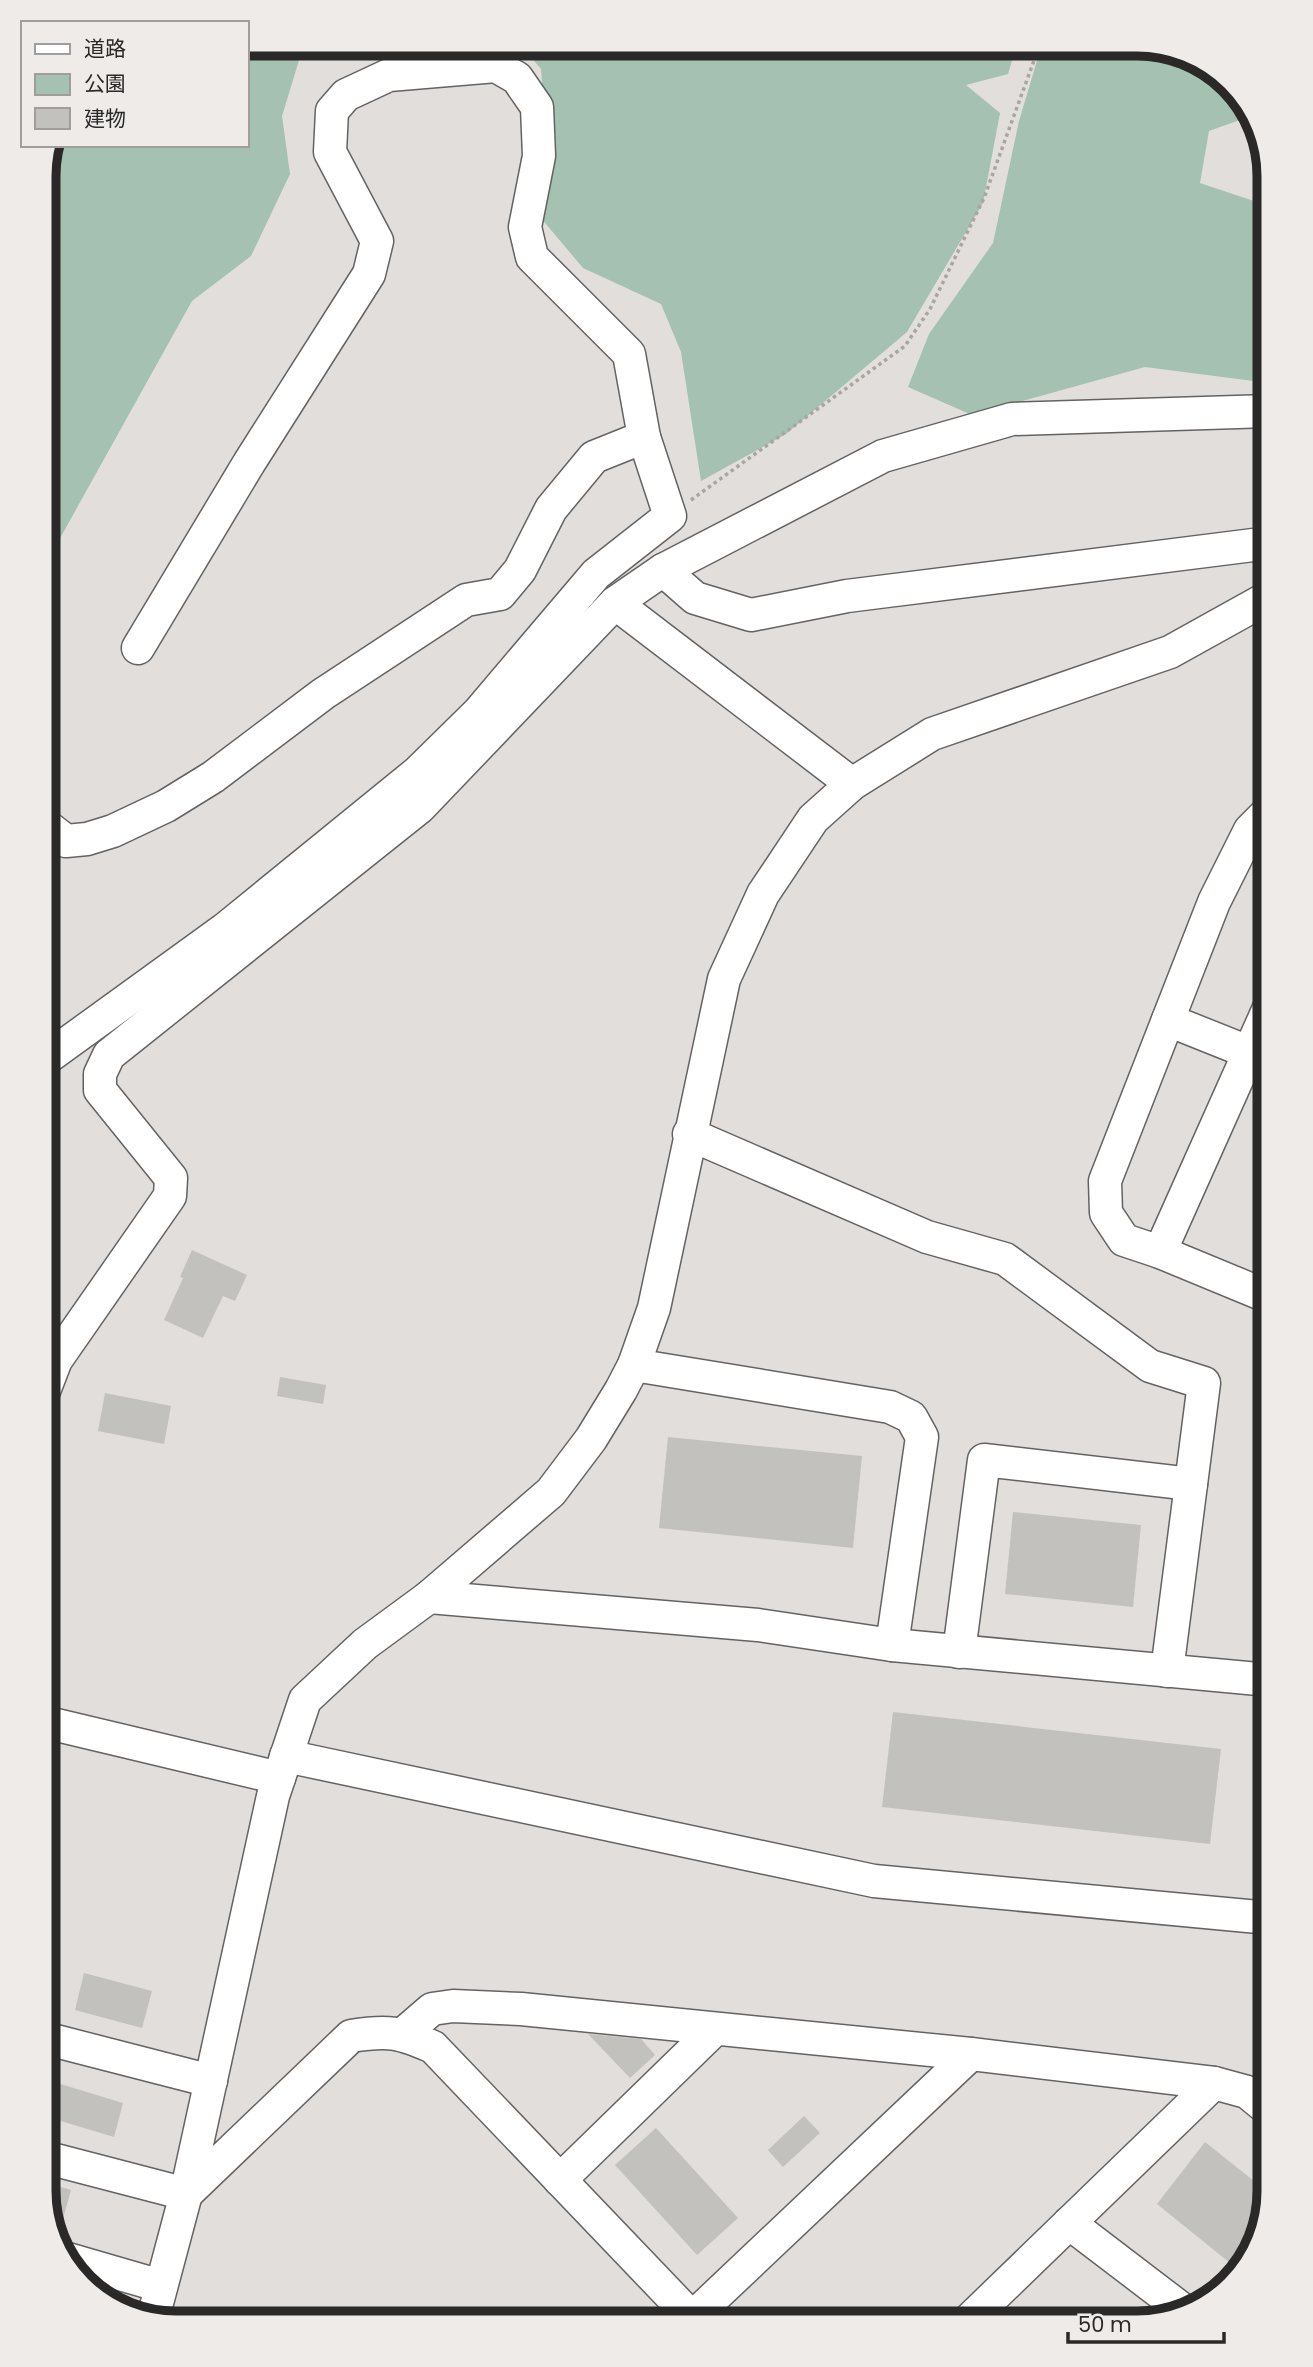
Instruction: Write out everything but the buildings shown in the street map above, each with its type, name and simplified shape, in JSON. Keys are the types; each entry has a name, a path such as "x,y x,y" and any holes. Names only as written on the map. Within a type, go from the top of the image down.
{"street":[{"path":"56,1051 225,929 418,772 478,713 596,574 670,516 644,437 629,354 532,257 525,227 540,156 537,107 517,78 496,66 389,75 346,95 332,111 330,152 377,241 369,274 249,463 138,648"},
{"path":"56,1360 170,1196 171,1178 100,1090 100,1074 109,1055 420,807 615,603 663,570 883,456 1012,419 1257,411"},
{"path":"56,833 66,841 87,839 113,831 166,807 213,777 323,694 466,600 500,594 520,570 551,509 594,457 644,437"},
{"path":"663,570 695,598 751,615 846,596 1257,545"},
{"path":"615,603 852,784"},
{"path":"155,2309 186,2194 273,1796 305,1700 365,1643 429,1597 551,1492 591,1439 634,1365 653,1308 724,979 763,894 813,820 852,784 932,734 1170,652 1257,604"},
{"path":"1257,823 1250,830 1214,902 1105,1181 1106,1213 1124,1240 1257,1284"},
{"path":"1168,1020 1257,1056"},
{"path":"1160,1252 1257,1061"},
{"path":"689,1134 927,1237 1004,1259 1150,1366 1204,1383 1167,1671"},
{"path":"634,1365 890,1408 911,1417 922,1437 892,1645"},
{"path":"959,1652 984,1460 1191,1484"},
{"path":"429,1597 758,1625 892,1645 1257,1680"},
{"path":"56,1724 874,1881 1257,1917"},
{"path":"403,2034 432,2009 453,2006 521,2009 971,2054 1214,2083 1247,2092 1257,2100"},
{"path":"560,2180 715,2029"},
{"path":"186,2194 351,2036 380,2031 403,2034 433,2047 685,2311"},
{"path":"56,2041 211,2081"},
{"path":"705,2311 971,2054"},
{"path":"978,2311 1214,2083"},
{"path":"56,2160 186,2194"},
{"path":"1069,2223 1175,2304"},
{"path":"80,2262 162,2286"}],"path":[{"path":"670,516 905,346 930,309 984,198 1036,56"}],"green space":[{"path":"248,56 300,56 282,116 290,174 251,256 192,301 56,545 56,168 60,147 248,147"},
{"path":"530,56 1013,56 1008,74 966,85 1000,113 983,203 907,332 786,434 701,481 681,352 661,304 583,268 535,211 547,149 541,69"},
{"path":"1038,56 1160,58 1176,62 1204,76 1227,97 1242,119 1209,131 1200,183 1257,202 1257,381 1145,367 972,415 908,387 929,334 993,243 1019,121"}]}
